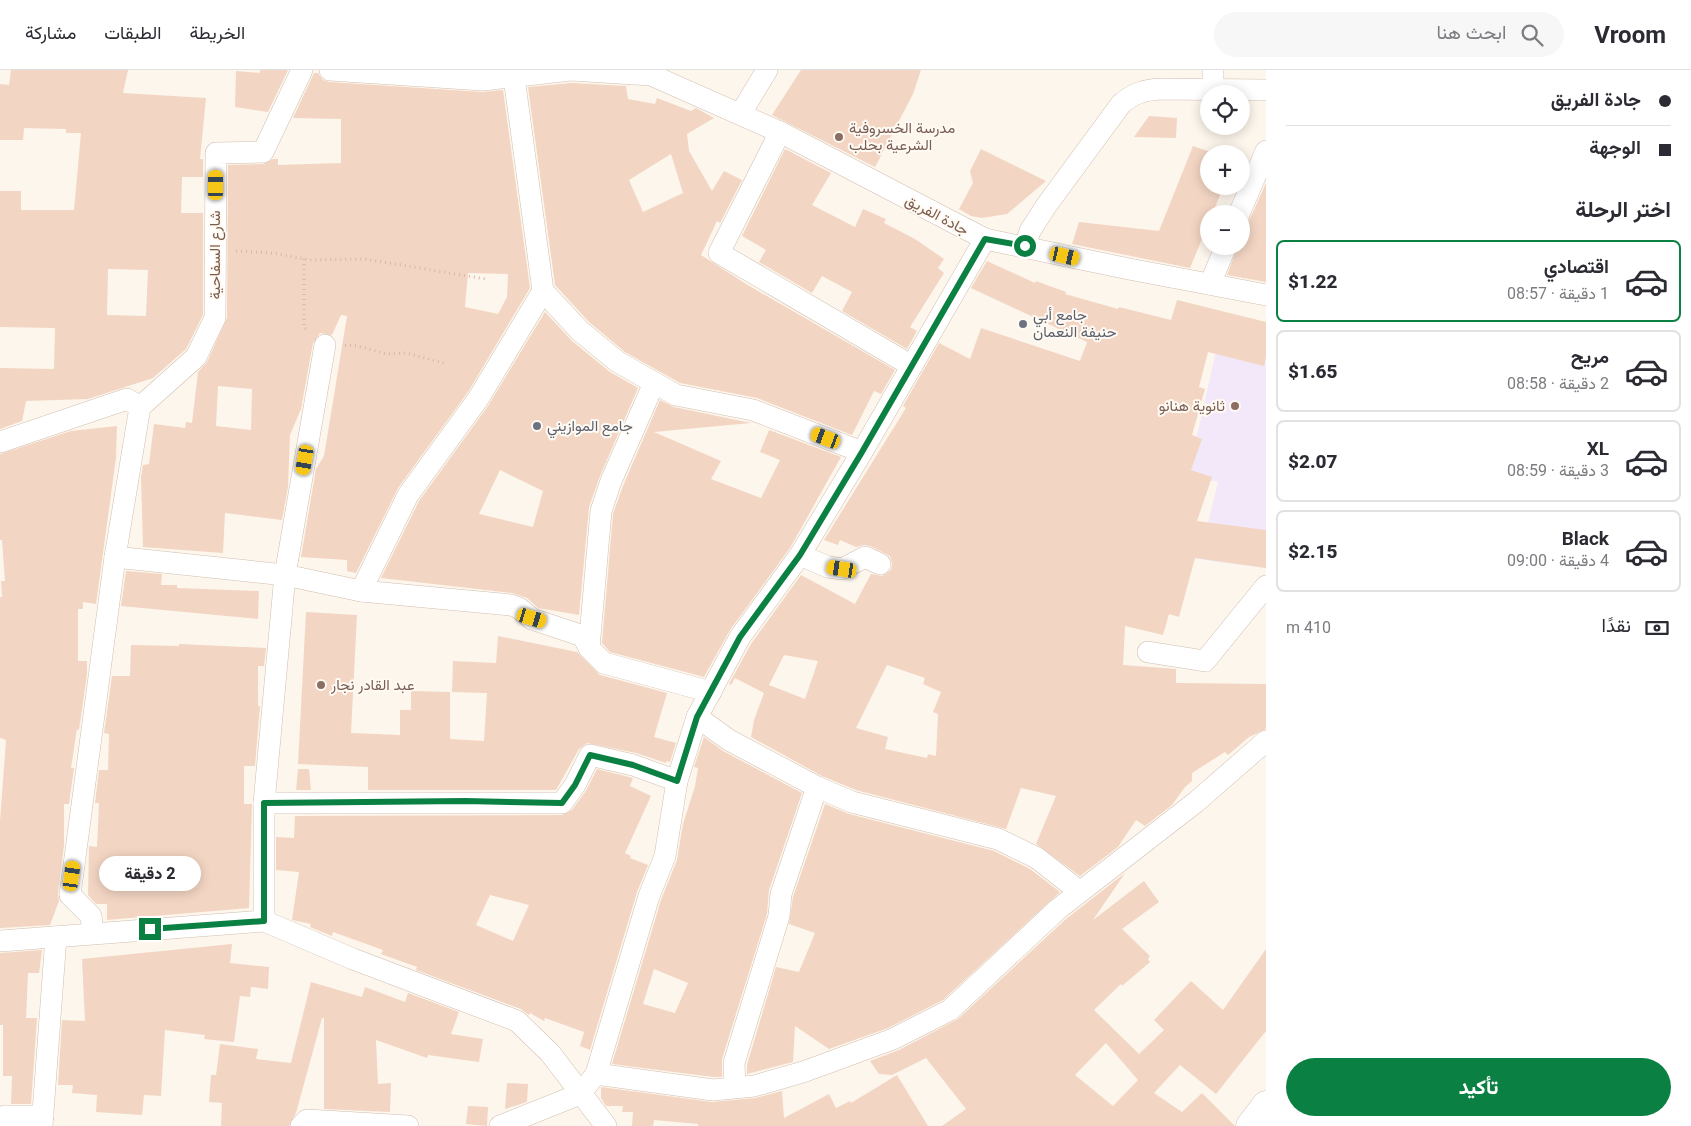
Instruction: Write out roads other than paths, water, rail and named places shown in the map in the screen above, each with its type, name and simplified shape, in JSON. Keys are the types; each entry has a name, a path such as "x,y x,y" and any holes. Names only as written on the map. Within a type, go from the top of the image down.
{"street":[{"name":"شارع السفاحية","path":"140,407 196,357 215,318 216,153 263,152 302,70"},
{"path":"330,70 483,80 571,70 651,75 740,113 767,70"},
{"path":"514,77 543,291 580,331 618,362 676,394 753,410 862,452"},
{"path":"1025,246 1030,231 1046,206 1121,104 1132,95 1144,90 1213,80 1266,90"},
{"name":"جادة الفريق","path":"740,113 985,239 1025,246 1097,263 1266,295"},
{"path":"780,132 719,253 912,366"},
{"path":"1243,205 1266,151"},
{"path":"500,1126 580,1094 596,1074 648,896 665,856 677,781 697,717 740,637 800,555 985,239"},
{"path":"1210,284 1222,255"},
{"path":"361,591 408,495 478,399 543,291"},
{"path":"264,921 264,803 285,575 325,344"},
{"path":"589,648 601,511 611,481 654,383"},
{"path":"0,442 126,399 140,407 115,557 70,895 91,916 93,933"},
{"path":"800,555 828,567 842,569 865,557 880,564"},
{"path":"115,557 285,575 361,591 519,608 532,618 584,636 589,648 604,663 710,692"},
{"path":"1148,652 1205,661 1266,586"},
{"path":"697,717 729,740 852,802 998,839 1037,858 1079,891"},
{"path":"596,1074 713,1090 754,1086 804,1072 893,1039 950,1010 1079,891 1196,802 1266,741"},
{"path":"264,803 465,801 562,803 575,785 590,755 633,765 677,781"},
{"path":"735,1087 734,1063 779,916 781,894 817,786"},
{"path":"0,941 264,921 353,959 517,1021 550,1054 606,1126"},
{"path":"0,1124 5,1116 43,1121 56,937"},
{"path":"1250,1126 1266,1104"},
{"path":"301,1126 308,1120 408,1126"}],"place":[{"name":"مدرسة الخسروفية الشرعية بحلب","path":"839,137"},
{"name":"جامع أبي حنيفة النعمان","path":"1023,324"},
{"name":"ثانوية هنانو","path":"1235,406"},
{"name":"جامع الموازيني","path":"537,426"},
{"name":"عبد القادر نجار","path":"321,685"}]}
